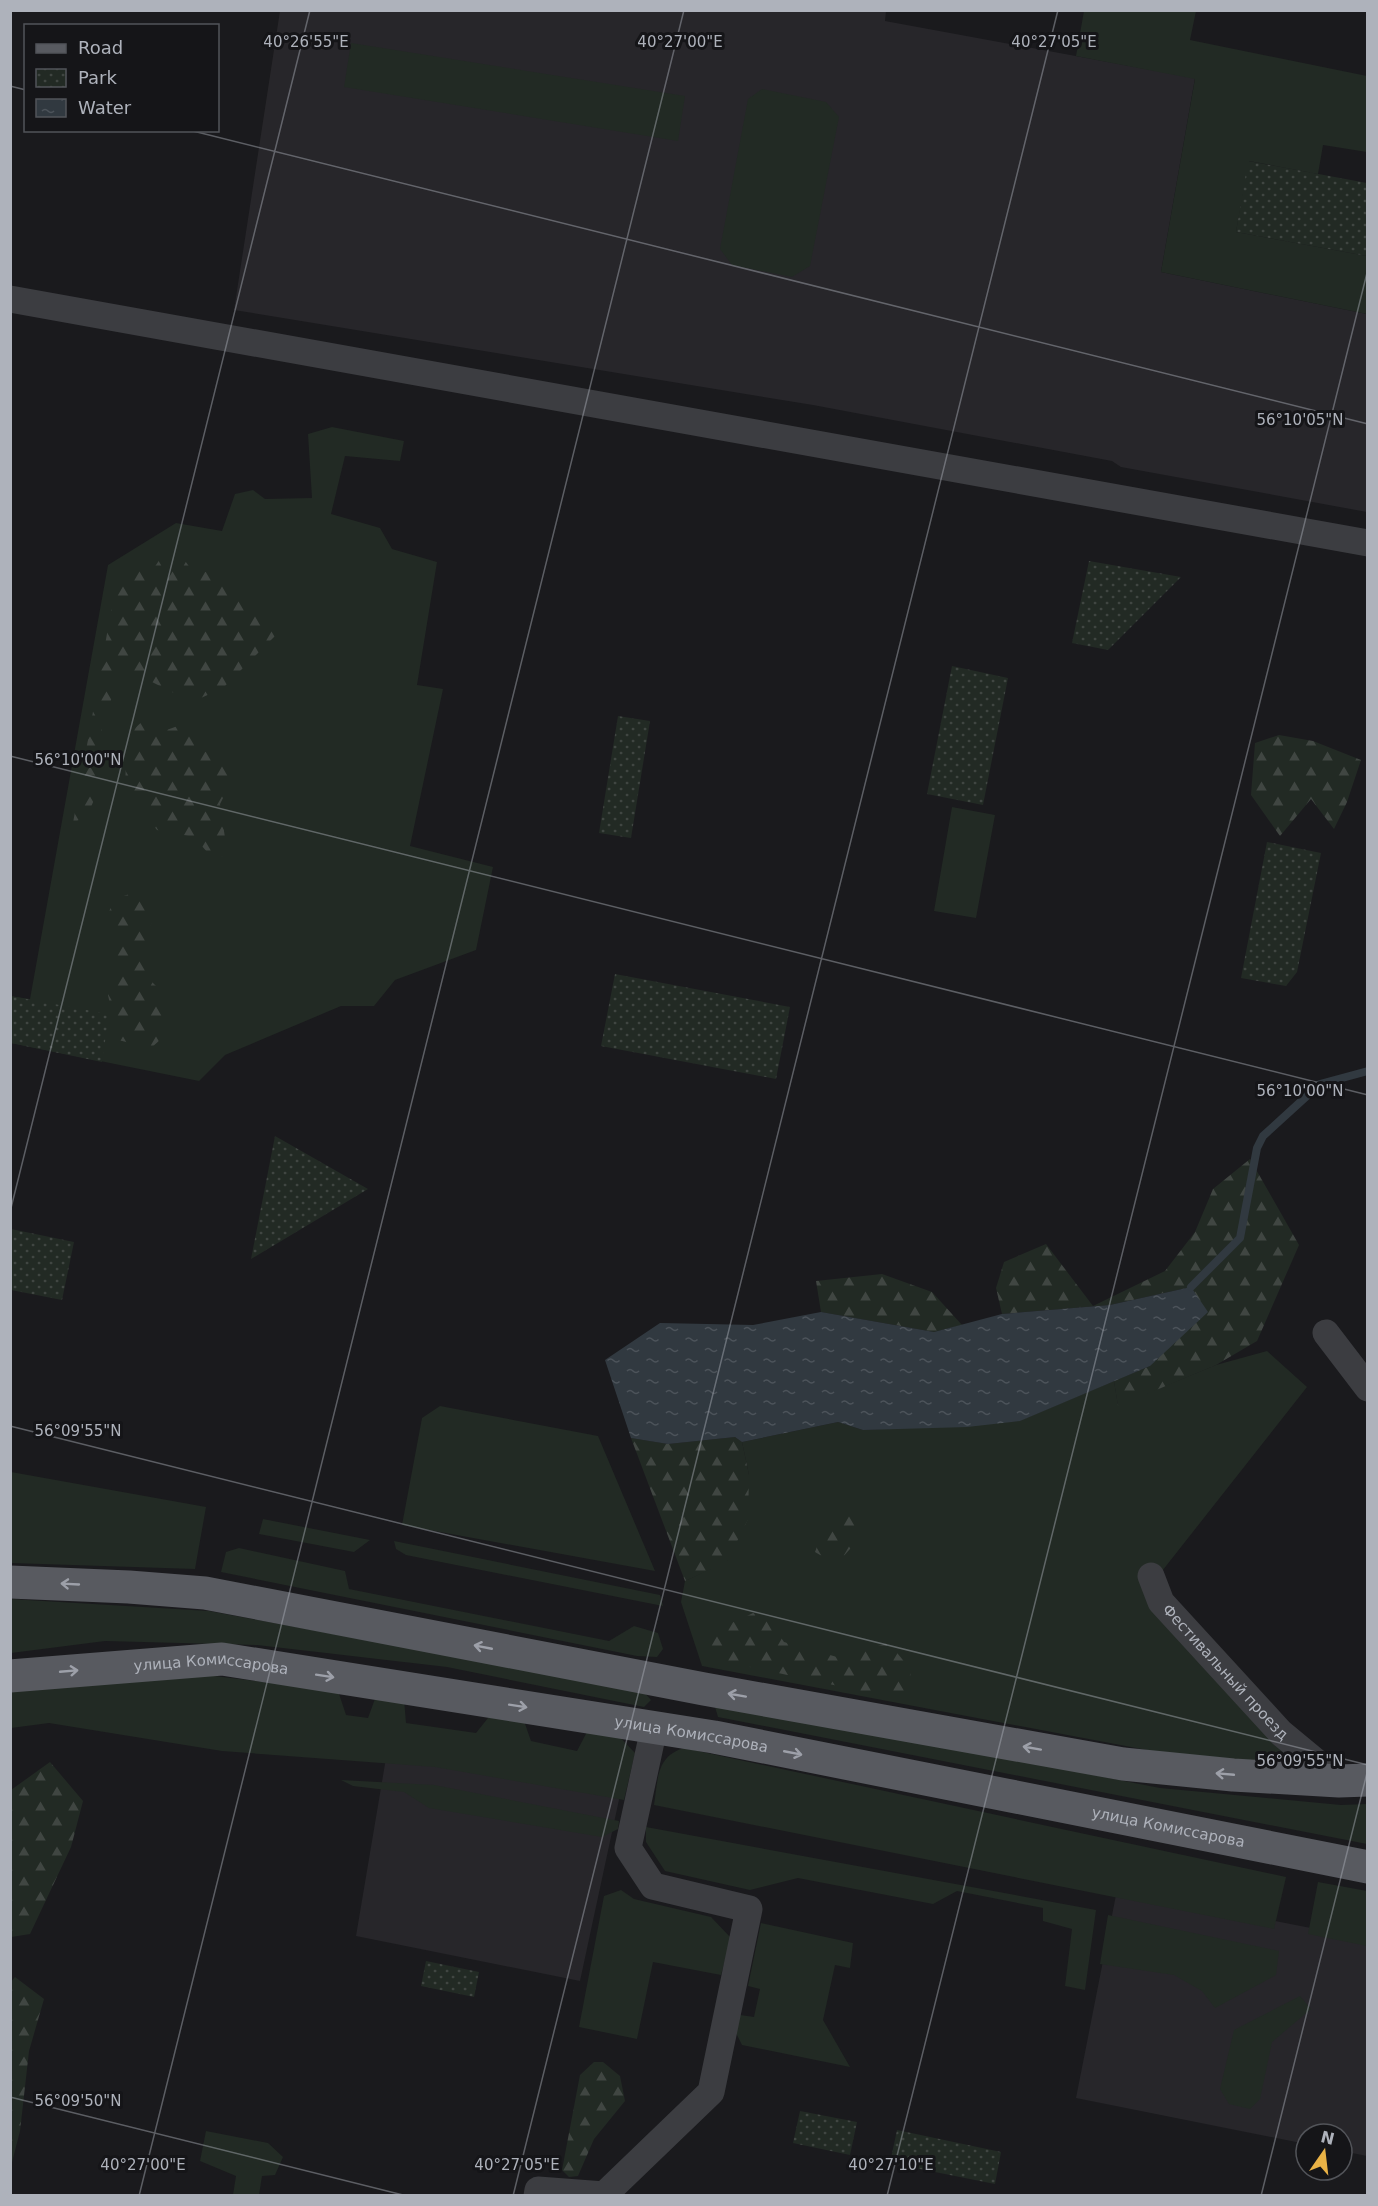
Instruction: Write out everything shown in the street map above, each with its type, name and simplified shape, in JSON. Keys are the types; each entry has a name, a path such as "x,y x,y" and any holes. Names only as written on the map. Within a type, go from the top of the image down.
{"main road":[{"path":"10,1582 205,1593 704,1689 1124,1764 1233,1775 1353,1780"},
{"name":"улица Комиссарова","path":"10,1676 222,1659 714,1737 1368,1867"}],"street":[{"path":"10,299 1368,543"},
{"path":"1326,1334 1368,1388"},
{"name":"Фестивальный проезд","path":"1151,1576 1161,1602 1281,1733 1353,1780"},
{"path":"537,2196 538,2190 604,2195 711,2092 749,1909 653,1886 628,1848 654,1728"}],"shaded area":[{"path":"280,11 886,11 885,21 1195,78 1161,272 1367,314 1367,512 1121,467 1112,461 813,405 234,310"},
{"path":"387,1752 620,1795 580,1981 356,1936"},
{"path":"1117,1890 1367,1939 1367,2156 1354,2153 1354,2122 1294,2122 1294,2142 1076,2098"}],"green space":[{"path":"1084,11 1196,11 1190,40 1367,76 1367,152 1323,145 1318,174 1249,161 1236,232 1367,256 1367,314 1161,272 1195,79 1076,56"},
{"path":"351,43 685,96 678,141 344,87"},
{"path":"762,89 826,102 839,117 810,266 792,277 732,265 720,249 748,99"},
{"path":"1248,161 1367,183 1367,256 1236,232"},
{"path":"332,427 404,441 400,461 345,456 331,514 380,528 392,549 437,562 417,685 443,689 410,846 493,867 476,950 395,980 374,1006 341,1006 225,1055 199,1081 11,1043 10,996 30,999 108,565 176,523 222,531 235,494 253,490 265,499 312,498 308,434"},
{"path":"164,553 183,558 193,572 213,572 280,631 223,688 192,702 134,673 119,676 102,727 101,784 87,816 73,823 117,578 134,561 148,577"},
{"path":"1089,561 1181,577 1108,650 1072,643"},
{"path":"952,666 1008,678 983,805 927,794"},
{"path":"618,716 650,721 631,838 599,833"},
{"path":"146,718 161,732 189,722 195,748 240,764 220,804 228,858 208,853 194,837 157,830 141,809 125,798 126,755 133,730"},
{"path":"1279,735 1313,741 1361,760 1347,802 1334,829 1311,799 1280,836 1251,795 1255,743"},
{"path":"952,807 995,815 976,918 934,911"},
{"path":"1267,842 1321,853 1297,972 1286,986 1241,978"},
{"path":"141,890 158,901 144,948 147,977 167,997 161,1039 151,1048 118,1040 108,995 117,945 106,927 107,918 115,899"},
{"path":"615,974 790,1007 776,1079 601,1046"},
{"path":"10,996 109,1014 102,1062 11,1043"},
{"path":"275,1136 368,1189 251,1259"},
{"path":"1250,1159 1299,1245 1257,1341 1216,1365 1118,1406 1114,1381 1150,1366 1191,1287 1110,1305 1002,1314 996,1288 1004,1262 1046,1244 1093,1306 1165,1271 1195,1232 1213,1189"},
{"path":"11,1229 74,1242 62,1300 11,1290"},
{"path":"882,1274 932,1292 962,1325 934,1332 821,1312 816,1281"},
{"path":"1267,1351 1307,1387 1144,1594 1296,1761 1205,1761 702,1666 681,1602 685,1581 727,1561 749,1475 742,1442 838,1422 863,1430 1019,1421 1114,1381 1118,1405 1216,1365"},
{"path":"440,1406 598,1436 655,1571 402,1525 422,1418"},
{"path":"735,1437 742,1442 749,1475 748,1519 727,1562 685,1581 631,1438 668,1444"},
{"path":"11,1472 206,1507 195,1569 11,1563"},
{"path":"846,1513 862,1525 857,1541 842,1558 827,1559 815,1552 827,1520"},
{"path":"263,1519 370,1540 354,1552 259,1534"},
{"path":"394,1541 660,1595 663,1606 406,1555 396,1549"},
{"path":"239,1548 345,1571 349,1589 609,1641 634,1626 658,1633 663,1649 657,1657 637,1656 221,1572 226,1552"},
{"path":"10,1599 209,1611 643,1691 651,1700 644,1707 447,1667 257,1645 105,1641 11,1653"},
{"path":"753,1613 767,1618 784,1642 837,1657 889,1643 911,1670 909,1686 898,1697 889,1697 722,1661 709,1648 707,1624 735,1622"},
{"path":"189,1673 338,1691 346,1715 368,1718 376,1696 404,1699 406,1723 476,1733 492,1713 523,1718 531,1741 577,1751 589,1728 616,1733 635,1753 624,1800 435,1767 222,1751 49,1723 11,1728 11,1688"},
{"path":"720,1702 1160,1788 1341,1805 1367,1804 1367,1844 718,1717 715,1707"},
{"path":"684,1748 1286,1877 1274,1929 654,1805 663,1763 675,1752"},
{"path":"50,1762 83,1801 71,1847 30,1934 11,1937 11,1790"},
{"path":"341,1780 434,1785 619,1821 618,1829 602,1837 429,1808 404,1792 353,1786"},
{"path":"646,1827 1096,1910 1085,1990 1065,1986 1072,1929 1043,1921 1043,1908 957,1891 933,1904 798,1878 750,1890 665,1871 646,1842"},
{"path":"1318,1882 1367,1891 1367,1946 1308,1934"},
{"path":"621,1890 634,1899 711,1917 731,1938 721,1975 653,1962 637,2039 579,2027 604,1896"},
{"path":"1108,1915 1279,1951 1276,1975 1215,2008 1202,1991 1174,1975 1100,1964"},
{"path":"761,1923 853,1943 850,1968 835,1965 823,2020 850,2067 742,2045 736,2033 740,2015 754,2017 760,1989 748,1986"},
{"path":"426,1961 479,1972 474,1997 421,1986"},
{"path":"15,1977 44,1999 29,2051 20,2131 11,2166 10,1983"},
{"path":"1300,1996 1311,2009 1272,2042 1260,2099 1250,2109 1229,2104 1220,2089 1234,2030"},
{"path":"594,2062 603,2062 620,2076 625,2101 594,2139 578,2176 569,2177 562,2170 580,2075"},
{"path":"800,2111 857,2122 850,2155 793,2143"},
{"path":"897,2130 1001,2152 995,2184 890,2163"},
{"path":"206,2131 268,2143 283,2157 275,2175 262,2176 259,2195 233,2195 236,2176 200,2161"}],"water":[{"path":"1191,1287 1208,1312 1150,1366 1020,1421 967,1427 863,1430 838,1422 742,1442 735,1437 668,1444 631,1438 605,1360 660,1323 753,1325 821,1312 934,1332 1002,1314 1110,1305"}],"waterway":[{"path":"1191,1287 1240,1238 1257,1148 1263,1136 1320,1084 1368,1071"}]}
